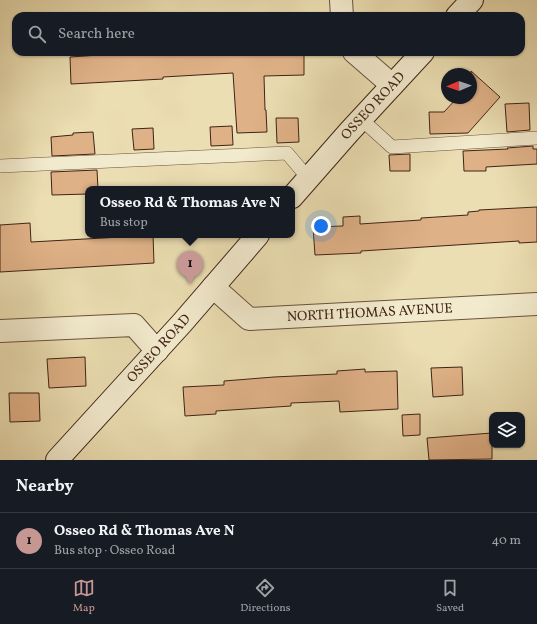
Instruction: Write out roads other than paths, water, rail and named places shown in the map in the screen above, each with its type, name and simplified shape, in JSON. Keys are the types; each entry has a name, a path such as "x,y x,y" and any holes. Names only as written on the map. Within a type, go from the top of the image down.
{"street":[{"path":"341,0 342,12"},
{"path":"461,12 472,0"},
{"path":"359,56 392,85"},
{"name":"OSSEO ROAD","path":"295,193 419,56"},
{"name":"OSSEO ROAD","path":"57,460 157,351 255,238"},
{"name":"NORTH THOMAS AVENUE","path":"213,287 249,319 537,304"},
{"path":"0,331 134,325 157,351"}],"lane":[{"path":"361,119 392,147 537,138"},
{"path":"0,166 287,153 308,178"}],"place":[{"name":"Osseo Rd & Thomas Ave N","path":"190,284"}]}
